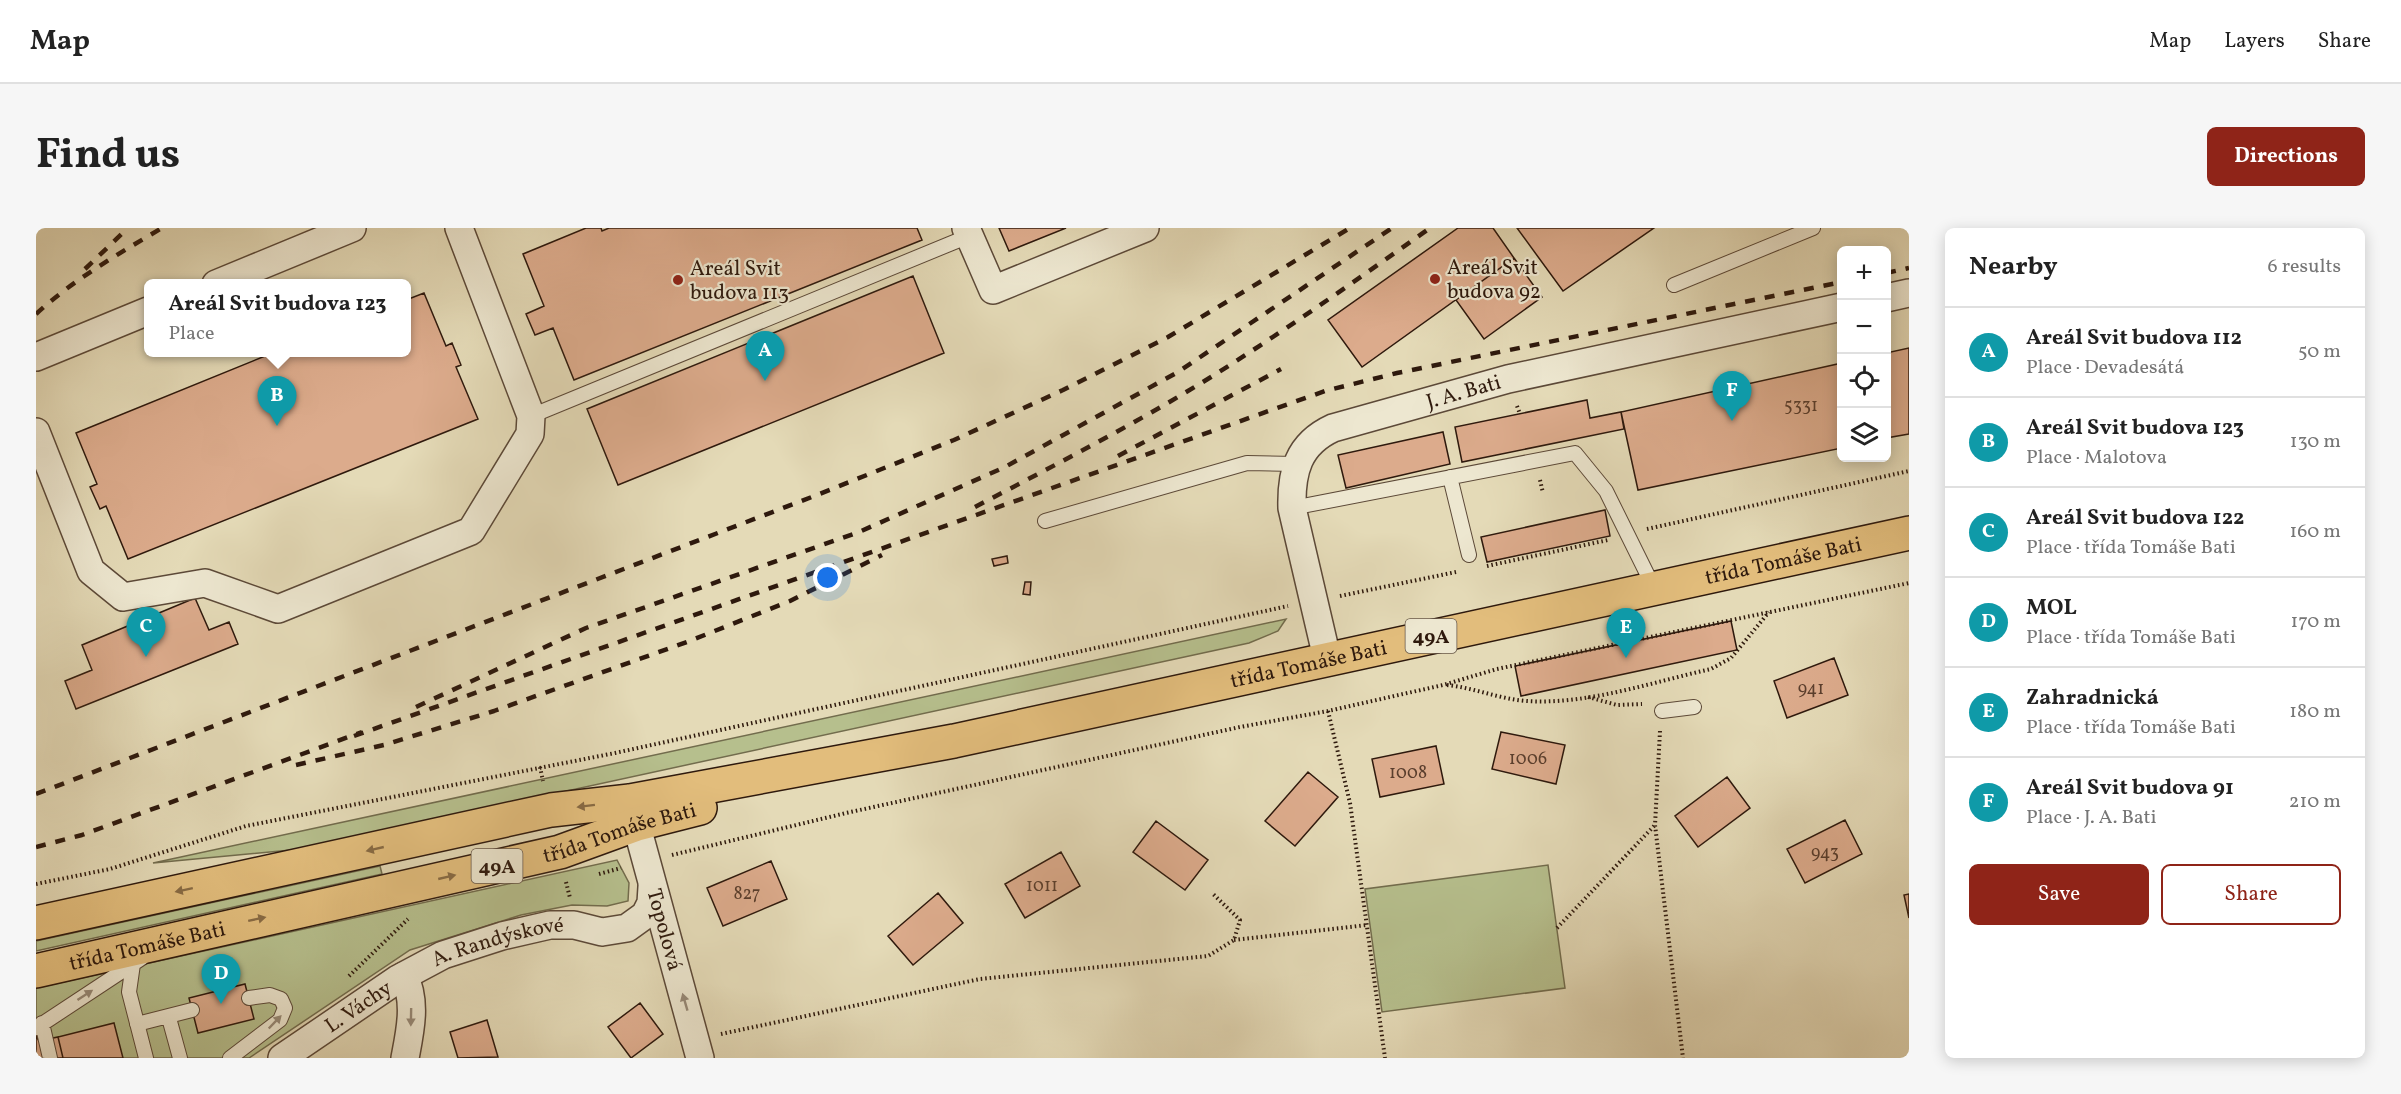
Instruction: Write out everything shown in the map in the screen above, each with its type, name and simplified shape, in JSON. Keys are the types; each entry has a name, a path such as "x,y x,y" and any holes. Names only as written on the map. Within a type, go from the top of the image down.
{"main road":[{"name":"třída Tomáše Bati","path":"36,923 551,810 633,812 1327,658 1909,533"},
{"name":"třída Tomáše Bati","path":"36,971 171,938 560,852 633,812"}],"street":[{"path":"228,279 352,228"},
{"path":"36,432 91,571 123,597 205,583 278,609 471,531 530,434 531,416 459,228"},
{"path":"968,232 993,290 1145,228"},
{"path":"1891,296 1909,293"},
{"name":"J. A. Bati","path":"1327,658 1292,508 1296,464 1306,446 1319,434 1333,428 1508,379 1837,308"},
{"path":"36,357 144,313"},
{"name":"Topolová","path":"633,812 698,1049"},
{"name":"A. Randýskové","path":"405,1058 411,1007 410,994 404,976 443,955 527,929 550,925 574,925 602,932 627,928 645,915 651,903 650,874"},
{"name":"L. Váchy","path":"282,1058 404,976"}],"lane":[{"path":"1674,285 1813,228"},
{"path":"531,416 968,232"},
{"path":"1292,508 1575,453 1606,491 1654,588"},
{"path":"1045,521 1247,463 1296,464"},
{"path":"1450,477 1469,555"},
{"path":"1662,711 1694,707"},
{"path":"49,1058 39,1026 171,938"},
{"path":"133,964 129,992 146,1058"},
{"path":"230,1058 280,1020 285,1008 281,999 270,995 249,998"},
{"path":"137,1024 169,1018 192,1010"},
{"path":"169,1018 180,1058"}],"path":[{"path":"1481,567 1600,543 1627,533 1909,471"},
{"path":"36,884 110,869 246,826 615,753 1459,571"},
{"path":"650,874 846,813 1228,730 1328,711 1443,685 1497,669 1909,583"},
{"path":"1443,685 1471,687 1488,696 1530,701 1588,697 1712,669 1731,658 1770,611"},
{"path":"1588,697 1617,705 1661,703 1655,825 1683,1058"},
{"path":"1328,711 1350,802 1385,1058"},
{"path":"1557,928 1655,825"},
{"path":"1212,893 1240,920 1234,940"},
{"path":"698,1049 980,979 1208,956 1234,940 1367,925"}],"green space":[{"path":"1286,619 1278,631 1249,643 345,839 291,850 153,863"},
{"path":"617,860 629,883 628,901 607,906 572,905 521,915 410,950 249,1058 36,1058 36,988"},
{"path":"1548,865 1565,988 1382,1012 1365,889"},
{"path":"380,866 382,874 36,951 36,941"}],"building":[{"name":"Areál Svit budova 113","path":"586,228 601,228 602,231 609,228 917,228 922,240 574,380 553,328 535,335 526,314 544,306 523,254"},
{"path":"999,228 1066,228 1009,251"},
{"name":"Areál Svit budova 92","path":"1458,228 1493,228 1514,258 1362,367 1328,320"},
{"name":"Areál Svit budova 92","path":"1517,228 1654,228 1563,291"},
{"path":"1514,258 1542,297 1484,339 1456,300"},
{"path":"913,276 944,353 618,485 587,409"},
{"path":"424,293 446,346 452,343 461,365 456,367 478,419 128,559 106,506 100,509 90,487 97,484 76,433 263,357 411,357 411,298"},
{"path":"1909,348 1909,434 1891,437 1891,354 1891,352"},
{"path":"1837,364 1837,449 1638,490 1621,412"},
{"path":"1587,400 1590,418 1621,412 1624,429 1462,462 1455,427"},
{"path":"1443,432 1450,464 1346,488 1338,455"},
{"path":"1605,510 1610,536 1487,562 1481,537"},
{"path":"1007,556 1008,563 994,566 992,559"},
{"path":"1025,582 1031,582 1030,595 1023,594"},
{"path":"195,598 209,630 229,622 238,644 76,709 65,681 92,670 82,645"},
{"path":"1731,621 1737,650 1521,696 1515,666"},
{"path":"1834,658 1848,695 1787,718 1774,681"},
{"path":"1501,732 1565,745 1556,784 1492,769"},
{"path":"1436,746 1444,784 1380,797 1372,759"},
{"path":"1308,772 1338,797 1295,846 1265,821"},
{"path":"1727,777 1750,808 1698,847 1675,816"},
{"path":"1845,820 1862,854 1805,883 1787,849"},
{"path":"1156,821 1208,860 1185,890 1133,852"},
{"path":"1061,852 1080,886 1025,918 1005,884"},
{"path":"771,861 787,899 723,926 707,888"},
{"path":"938,893 963,923 913,965 888,936"},
{"path":"1909,894 1909,918 1904,895"},
{"path":"245,984 254,1019 198,1033 189,998"},
{"path":"640,1003 663,1034 631,1058 608,1027"},
{"path":"487,1020 498,1057 458,1058 450,1032"},
{"path":"114,1023 123,1058 63,1058 58,1037"},
{"path":"36,1036 39,1041 58,1037 63,1058 36,1058"}],"railway":[{"path":"85,269 128,228"},
{"path":"36,314 81,279 162,228"},
{"path":"36,794 817,495 954,440 1063,390 1168,337 1350,228"},
{"path":"416,707 586,628 859,532 1005,467 1178,372 1392,228"},
{"path":"975,507 1124,428 1211,377 1294,323 1430,228"},
{"path":"1891,272 1909,268"},
{"path":"354,736 1325,391 1397,373 1837,283"},
{"path":"1118,456 1281,369"},
{"path":"296,765 384,745 494,711 687,642 790,601 882,555"},
{"path":"36,847 82,835 362,732"}],"place":[{"name":"Areál Svit budova 92","path":"1435,279"},
{"name":"Areál Svit budova 113","path":"678,280"},
{"name":"Areál Svit budova 112","path":"765,381"},
{"name":"Areál Svit budova 91","path":"1732,421"},
{"name":"Areál Svit budova 123","path":"277,426"},
{"name":"Areál Svit budova 122","path":"146,657"},
{"name":"Zahradnická","path":"1626,658"},
{"name":"MOL","path":"221,1004"}]}
